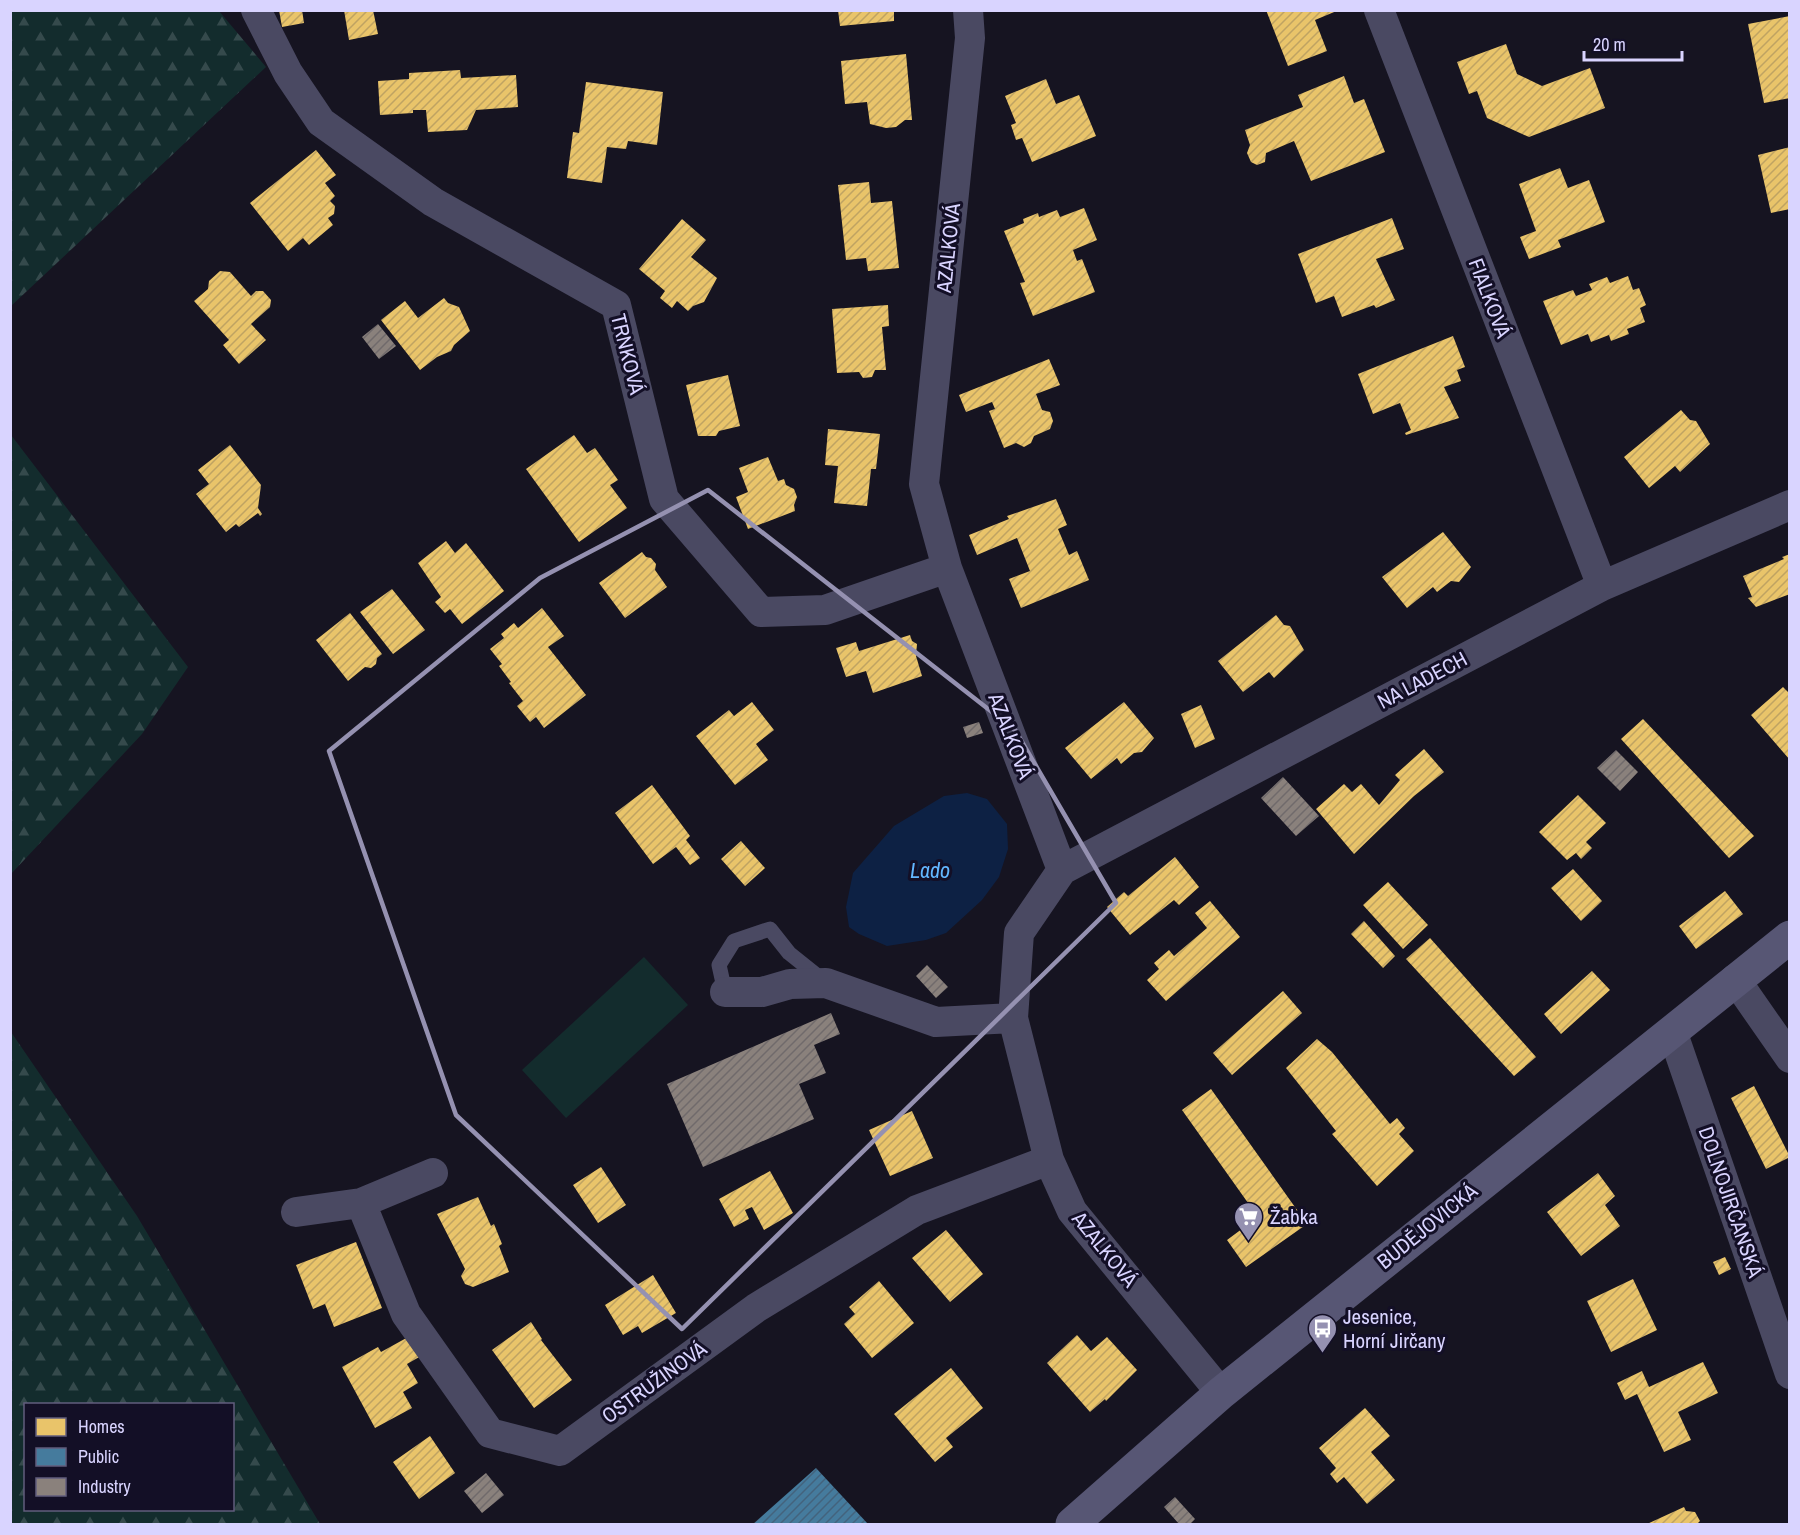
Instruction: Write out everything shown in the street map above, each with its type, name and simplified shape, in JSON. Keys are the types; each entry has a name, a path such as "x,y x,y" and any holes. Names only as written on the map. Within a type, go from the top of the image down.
{"main road":[{"name":"BUDĚJOVICKÁ","path":"1072,1524 1221,1392 1790,937"}],"street":[{"name":"TRNKOVÁ","path":"256,10 288,73 321,122 433,202 616,305 664,499 761,612 825,610 947,568"},
{"name":"AZALKOVÁ","path":"968,10 970,38 924,484 947,568 1062,870 1019,933 1013,1018 1049,1160 1072,1211 1221,1392"},
{"name":"FIALKOVÁ","path":"1378,10 1602,586"},
{"name":"NA LADECH","path":"1062,870 1602,586 1790,505"},
{"path":"1736,979 1790,1058"},
{"path":"725,992 762,992 790,984 826,983 936,1022 1013,1018"},
{"name":"DOLNOJIRČANSKÁ","path":"1672,1031 1790,1374"},
{"name":"OSTRUŽINOVÁ","path":"361,1203 406,1314 490,1433 560,1451 756,1308 917,1210 1049,1160"},
{"path":"296,1212 361,1203 433,1173"}],"lane":[{"path":"725,992 719,965 734,941 770,929 789,953 826,983"}],"highlighted area":[{"path":"708,490 1015,730 1116,903 682,1329 456,1115 329,751 540,578"}],"green space":[{"path":"11,10 219,11 266,67 11,306"},
{"path":"11,435 188,667 142,734 11,874"},
{"path":"644,957 688,1005 566,1118 522,1070"},
{"path":"11,1032 137,1216 320,1524 11,1524"}],"water":[{"name":"Lado","path":"967,793 987,799 1007,824 1008,849 999,877 982,900 946,933 926,940 887,946 849,927 846,907 853,873 894,826 944,796"}],"building: Homes":[{"path":"279,10 302,10 304,23 282,27"},
{"path":"344,10 373,10 378,34 349,40"},
{"path":"838,10 894,10 894,21 840,26"},
{"path":"1266,10 1339,10 1315,20 1327,51 1288,66"},
{"path":"1790,16 1790,98 1764,103 1748,24"},
{"path":"1506,44 1517,74 1542,86 1590,68 1605,108 1529,137 1487,118 1477,91 1469,94 1457,62"},
{"path":"906,54 912,120 905,120 896,127 886,128 870,124 867,102 845,104 841,61"},
{"path":"460,70 461,78 516,75 518,107 476,110 467,130 428,132 426,110 380,115 378,81 409,79 409,73"},
{"path":"1344,76 1354,103 1364,99 1385,152 1311,181 1294,141 1266,153 1265,162 1257,165 1251,162 1247,153 1250,145 1245,130 1303,107 1298,95"},
{"path":"1046,79 1056,104 1079,95 1096,136 1032,162 1022,138 1016,140 1011,125 1016,123 1005,96"},
{"path":"586,82 663,92 657,145 628,141 626,149 607,147 602,183 567,178 573,132 579,133"},
{"path":"1790,147 1790,209 1771,213 1758,155"},
{"path":"316,150 336,175 325,183 335,196 330,201 335,206 334,214 328,218 333,225 309,245 303,238 288,251 250,203"},
{"path":"1560,168 1568,188 1589,180 1605,222 1558,240 1561,247 1529,259 1520,237 1536,231 1519,184"},
{"path":"869,182 871,203 892,201 899,268 868,271 866,258 846,260 838,185"},
{"path":"1084,208 1097,240 1073,250 1077,261 1082,259 1095,292 1033,316 1020,283 1025,282 1004,231 1024,223 1023,219 1038,213 1039,217 1057,210 1060,217"},
{"path":"1392,218 1404,249 1376,259 1395,300 1376,308 1374,305 1342,317 1334,296 1316,303 1298,254"},
{"path":"682,219 706,240 691,257 717,278 704,302 693,306 688,311 677,301 672,308 660,298 665,291 639,269"},
{"path":"220,271 230,272 251,296 256,291 263,291 271,300 270,307 251,324 266,340 239,364 223,345 229,340 194,301 208,289 209,281"},
{"path":"1628,276 1633,290 1639,288 1646,305 1640,308 1645,322 1627,329 1629,334 1611,341 1609,335 1591,342 1588,334 1561,345 1543,301 1573,290 1576,296 1592,290 1589,284 1607,277 1610,283"},
{"path":"444,298 448,303 459,307 470,331 454,345 451,351 437,357 420,370 381,320 405,301 418,318"},
{"path":"888,305 889,326 882,327 886,370 875,370 872,377 863,378 859,372 837,373 832,309"},
{"path":"1453,336 1465,367 1457,370 1461,381 1444,387 1459,418 1406,435 1405,433 1411,430 1400,403 1373,414 1358,374"},
{"path":"1049,359 1060,385 1036,394 1042,410 1050,412 1053,421 1050,429 1034,436 1031,443 1024,447 1016,443 1004,448 989,411 995,409 992,402 966,412 959,395"},
{"path":"728,375 740,426 719,431 716,436 698,436 686,385"},
{"path":"1681,410 1690,420 1696,421 1710,444 1680,472 1675,466 1649,488 1624,457"},
{"path":"828,429 880,434 876,469 871,469 867,506 834,503 838,466 825,465"},
{"path":"574,435 587,453 595,448 618,480 610,485 627,508 579,542 526,469"},
{"path":"230,445 261,485 258,508 262,514 260,516 258,513 239,527 236,524 226,532 196,494 209,484 198,470"},
{"path":"768,457 778,481 784,479 786,485 794,489 797,497 794,505 795,511 748,529 736,497 748,492 739,468"},
{"path":"1056,499 1067,525 1058,529 1069,555 1077,551 1089,580 1021,608 1009,579 1030,571 1017,538 977,555 969,535 1009,519 1007,516"},
{"path":"1443,532 1471,567 1459,582 1451,581 1437,592 1433,587 1407,608 1382,577"},
{"path":"446,541 455,553 466,543 504,591 462,624 450,609 445,613 435,602 441,597 418,563"},
{"path":"642,552 656,564 655,570 667,587 625,618 599,583"},
{"path":"1790,554 1790,594 1756,607 1748,598 1752,597 1743,576 1784,559 1782,557"},
{"path":"392,589 425,630 393,654 360,612"},
{"path":"542,608 564,636 548,647 586,695 544,728 536,717 530,722 517,706 523,701 509,683 511,682 499,666 502,664 490,649 504,638 501,634 514,623 518,628"},
{"path":"350,613 382,654 371,668 365,667 348,681 316,640"},
{"path":"1276,615 1284,625 1290,626 1304,650 1274,678 1269,672 1243,692 1218,661"},
{"path":"910,635 912,641 917,644 916,656 922,676 873,693 866,671 846,677 836,648 856,642 859,651"},
{"path":"1783,687 1790,694 1790,760 1751,715"},
{"path":"752,702 774,730 756,744 768,760 735,785 696,736 729,710 734,716"},
{"path":"1124,702 1154,738 1142,752 1134,753 1121,764 1117,758 1091,779 1065,748"},
{"path":"1201,705 1215,739 1195,748 1181,714"},
{"path":"1643,719 1754,836 1729,858 1621,739"},
{"path":"1424,749 1444,772 1414,796 1354,854 1316,809 1344,784 1352,792 1361,784 1379,805 1400,780 1395,775"},
{"path":"652,785 690,836 686,840 700,858 690,865 676,847 653,864 615,813"},
{"path":"1578,795 1606,823 1586,842 1592,848 1581,859 1576,853 1567,860 1539,832"},
{"path":"741,841 765,868 745,886 721,859"},
{"path":"1175,857 1199,887 1179,905 1174,900 1130,935 1107,907 1124,892 1128,896"},
{"path":"1573,869 1602,901 1581,921 1551,888"},
{"path":"1388,882 1428,925 1403,949 1363,905"},
{"path":"1725,891 1743,914 1696,949 1679,926"},
{"path":"1210,901 1240,937 1166,1001 1147,980 1159,969 1154,963 1169,950 1174,956 1207,928 1195,913"},
{"path":"1364,921 1395,956 1383,968 1351,934"},
{"path":"1430,938 1536,1057 1514,1076 1406,959"},
{"path":"1592,971 1610,990 1561,1034 1544,1014"},
{"path":"1283,991 1302,1013 1232,1075 1213,1053"},
{"path":"1317,1039 1332,1052 1390,1124 1397,1118 1405,1128 1399,1134 1414,1151 1377,1186 1332,1134 1336,1131 1286,1068"},
{"path":"1754,1086 1790,1157 1766,1169 1731,1098"},
{"path":"1211,1089 1307,1224 1246,1267 1227,1240 1258,1217 1182,1110"},
{"path":"912,1111 933,1158 890,1176 869,1130"},
{"path":"601,1167 626,1205 598,1223 573,1185"},
{"path":"770,1171 793,1213 764,1230 752,1207 745,1210 749,1219 734,1227 719,1199"},
{"path":"1598,1173 1615,1196 1605,1205 1620,1226 1581,1256 1547,1212"},
{"path":"478,1197 491,1226 494,1224 509,1272 473,1287 465,1284 461,1276 465,1269 437,1214"},
{"path":"946,1230 983,1274 950,1302 912,1258"},
{"path":"356,1242 382,1308 334,1327 325,1304 313,1309 296,1265"},
{"path":"1725,1257 1731,1269 1719,1275 1713,1262"},
{"path":"653,1275 676,1313 642,1333 638,1326 623,1335 605,1305"},
{"path":"1633,1279 1657,1330 1611,1352 1587,1301"},
{"path":"879,1281 914,1323 872,1358 844,1324 855,1314 849,1307"},
{"path":"531,1322 541,1340 572,1380 534,1408 492,1350"},
{"path":"1077,1335 1091,1351 1107,1337 1137,1370 1106,1401 1105,1399 1090,1412 1047,1363"},
{"path":"410,1336 421,1356 407,1364 418,1383 403,1392 412,1408 375,1428 342,1367 378,1347 381,1352"},
{"path":"1703,1362 1718,1393 1678,1412 1691,1440 1664,1452 1637,1394 1625,1400 1617,1383 1642,1371 1649,1387"},
{"path":"951,1368 983,1408 946,1438 953,1447 935,1462 894,1414"},
{"path":"1365,1408 1390,1436 1371,1452 1395,1480 1367,1504 1344,1477 1337,1483 1330,1474 1336,1468 1319,1448"},
{"path":"430,1436 455,1473 419,1499 393,1462"},
{"path":"1684,1507 1686,1511 1695,1512 1700,1521 1697,1524 1647,1524"}],"building: Public":[{"path":"816,1468 868,1524 753,1524"}],"building: Industry":[{"path":"378,324 396,346 379,359 362,337"},
{"path":"979,722 983,733 967,738 963,727"},
{"path":"1616,750 1638,772 1620,791 1597,768"},
{"path":"1283,777 1319,816 1296,836 1261,798"},
{"path":"927,965 948,987 936,998 916,976"},
{"path":"831,1013 840,1034 814,1045 826,1073 799,1084 814,1119 703,1167 667,1084"},
{"path":"486,1473 504,1495 482,1513 464,1491"},
{"path":"1175,1497 1195,1519 1190,1524 1179,1524 1164,1507"}],"place":[{"name":"Žabka","path":"1249,1242"},
{"name":"Jesenice, Horní Jirčany","path":"1322,1354"}]}
